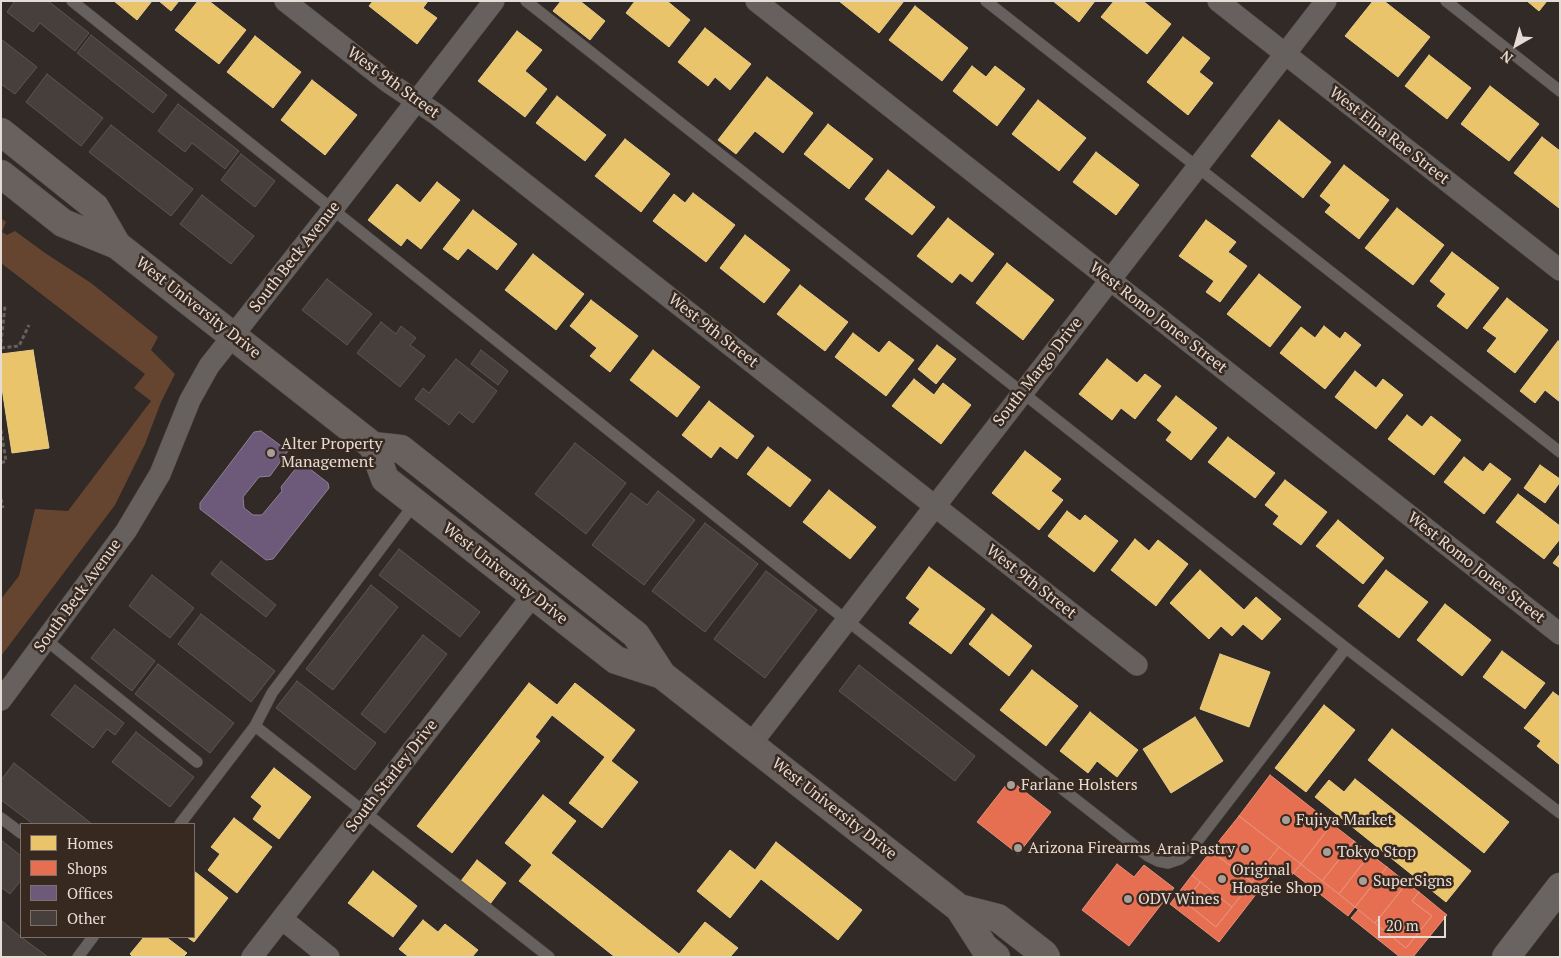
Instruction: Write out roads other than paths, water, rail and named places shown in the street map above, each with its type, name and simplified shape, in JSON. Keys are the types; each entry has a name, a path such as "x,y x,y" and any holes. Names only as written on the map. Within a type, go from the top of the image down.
{"main road":[{"name":"West University Drive","path":"1,132 95,207 117,245"},
{"name":"West University Drive","path":"1,174 63,223 117,245 373,446 401,449 636,635 662,675 958,908 984,947 996,957"},
{"name":"West University Drive","path":"373,446 384,479 616,660 662,675"},
{"path":"1506,957 1560,887"},
{"name":"West University Drive","path":"958,908 998,918 1046,957"}],"street":[{"name":"West 9th Street","path":"285,1 388,82 436,114 1137,665"},
{"name":"South Beck Avenue","path":"1,700 126,531 160,474 190,400 209,366 494,1"},
{"name":"West Romo Jones Street","path":"756,1 1560,634"},
{"name":"West Elna Rae Street","path":"1218,1 1560,270"},
{"name":"South Margo Drive","path":"751,744 1326,1"},
{"name":"South Starley Drive","path":"252,957 533,595"},
{"path":"282,919 329,957"}],"lane":[{"path":"72,1 847,620 1148,856 1168,863 1180,859 1188,852 1346,648"},
{"path":"526,1 1346,648 1560,813"},
{"path":"986,1 1560,452"},
{"path":"1446,1 1560,91"},
{"path":"181,823 255,726 272,693 415,503"},
{"path":"46,640 197,762"},
{"path":"255,726 549,957"},
{"path":"1,818 20,833"},
{"path":"78,957 92,938"}],"place":[{"name":"Alter Property Management","path":"271,453"},
{"name":"Farlane Holsters","path":"1011,785"},
{"name":"Fujiya Market","path":"1286,820"},
{"name":"Arizona Firearms","path":"1018,848"},
{"name":"Arai Pastry","path":"1245,849"},
{"name":"Tokyo Stop","path":"1327,852"},
{"name":"Original Hoagie Shop","path":"1222,879"},
{"name":"SuperSigns","path":"1363,881"},
{"name":"ODV Wines","path":"1128,899"}]}
